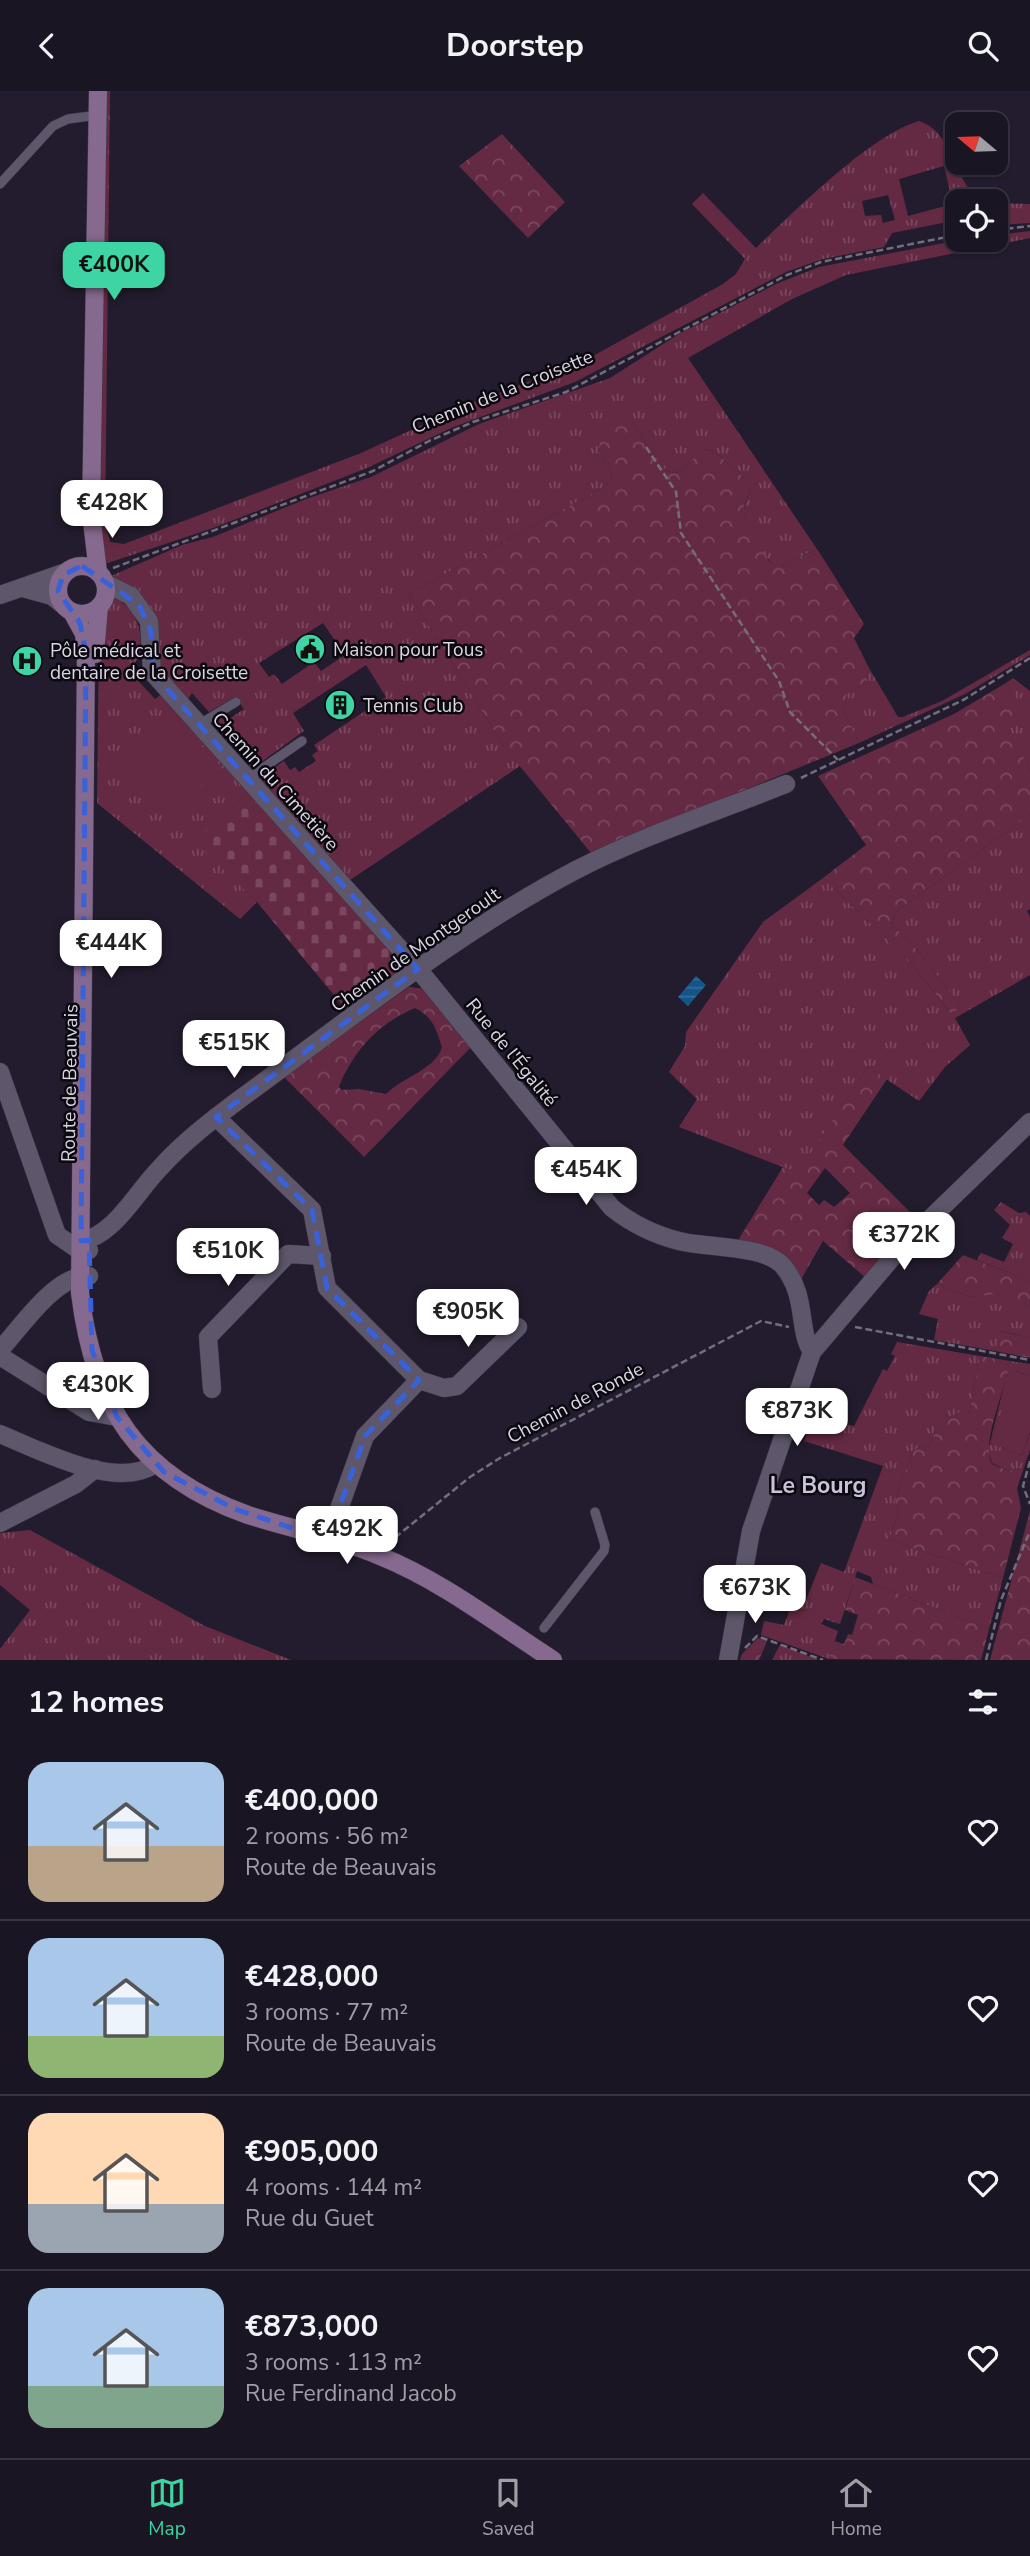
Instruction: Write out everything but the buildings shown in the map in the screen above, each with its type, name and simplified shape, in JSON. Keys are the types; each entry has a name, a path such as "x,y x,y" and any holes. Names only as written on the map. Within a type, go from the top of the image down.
{"main road":[{"path":"91,513 105,595 99,607 84,614 67,608 58,587 87,537 91,513 98,91"},
{"path":"68,571 86,566 101,577"},
{"name":"Route de Beauvais","path":"85,1245 94,705 96,623 99,607"},
{"name":"Route de Beauvais","path":"67,608 84,634 86,653 85,1276 92,1350 117,1417 155,1464 179,1482 235,1509 380,1555 446,1590 533,1643 553,1660"}],"street":[{"path":"0,595 68,571"},
{"name":"Chemin du Cimetière","path":"101,577 126,592 139,605 149,621 152,672 418,969"},
{"path":"23,588 52,597 67,608"},
{"name":"Chemin de Montgeroult","path":"85,1245 105,1230 160,1167 216,1117 418,969 528,897 576,870 786,784"},
{"name":"Rue de l'Égalité","path":"418,969 612,1208 634,1223 678,1241 738,1249 778,1262 796,1287 812,1352"},
{"path":"0,1072 57,1235 85,1245"},
{"path":"216,1117 312,1210 323,1256 327,1288 419,1380 444,1388 457,1386 518,1327"},
{"path":"729,1653 751,1531 812,1352 903,1245 1030,1122"},
{"path":"212,1389 208,1337 288,1254 323,1256"},
{"path":"0,1350 61,1283 85,1276"},
{"path":"0,1356 89,1412 117,1417"},
{"path":"328,1540 365,1436 419,1380"},
{"path":"0,1434 95,1469 132,1475 155,1464"},
{"path":"0,1523 76,1484 95,1469"}],"lane":[{"path":"0,184 53,127 68,119 97,115"},
{"path":"198,725 236,702"},
{"path":"246,780 302,741"},
{"path":"544,1628 604,1551 605,1545 595,1512"}],"path":[{"path":"1008,229 1030,226"},
{"name":"Chemin de la Croisette","path":"101,577 128,560 373,471 429,441 474,422 566,392 787,275 821,262 945,237"},
{"path":"646,447 676,492 681,533 779,681 790,712 838,760"},
{"path":"786,784 965,699 1030,658"},
{"path":"841,1318 850,1325 889,1335 1030,1360"},
{"name":"Chemin de Ronde","path":"380,1555 385,1545 470,1477 613,1396 761,1321 806,1330"},
{"path":"1030,1461 1023,1486 1030,1504"},
{"path":"986,1660 1001,1599 1030,1531"},
{"path":"729,1653 748,1647 757,1636 823,1660"}],"highlighted area":[{"path":"82,566 139,605 151,631 152,672 418,969 216,1117 312,1210 327,1288 419,1380 365,1436 328,1540 235,1509 164,1472 117,1417 92,1350 89,1240 81,1241 86,653 80,623 58,591 63,575"}],"green space":[{"path":"105,91 110,91 105,524 110,542 124,544 361,453 466,405 584,361 723,284 736,274 745,259 692,204 703,193 756,248 833,176 899,129 919,121 931,127 945,144 945,170 944,166 899,179 908,216 945,206 945,222 892,233 884,247 823,259 786,272 575,382 451,428 367,468 216,527 105,564 98,543","holes":["888,195 895,220 883,223 881,215 865,216 862,201"]},
{"path":"502,134 565,202 528,238 459,166"},
{"path":"946,175 961,175 970,189 949,189"},
{"path":"1008,203 1030,204 1030,223 1008,224"},
{"path":"1030,231 1030,238 1008,242 1008,234"},
{"path":"945,243 945,252 960,252 846,275 792,299 688,358 823,558 810,552 782,566 775,566 747,525 744,507 750,483 714,451 704,449 684,468 674,473 665,470 632,422 599,449 612,476 606,486 409,594 505,748 520,766 347,882 259,784 260,778 284,761 290,770 295,767 299,772 316,761 312,755 318,751 314,745 386,697 366,665 293,713 304,731 246,773 251,761 216,720 219,717 226,721 244,709 235,697 209,712 192,693 186,702 156,670 157,646 111,576 182,545 213,537 306,499 371,477 479,424 610,378 679,334 776,284 819,267","holes":["323,623 345,655 321,671 314,662 282,684 274,674 269,677 259,663"]},
{"path":"622,420 632,422 665,470 674,473 684,468 703,449 714,451 750,483 744,506 745,516 769,561 775,566 782,566 810,552 823,558 864,624 854,638 869,668 865,682 847,694 844,711 859,743 591,853 505,748 409,594 606,486 612,476 599,449 601,437"},
{"path":"112,596 133,614 141,638 140,657 128,670 155,699 164,692 249,792 195,841 257,902 240,919 97,803 99,637"},
{"path":"1030,650 1030,655 965,694 859,743 844,711 847,694 865,682 869,668 898,717 903,717 942,701"},
{"path":"1013,678 1030,691 1030,770 1004,721 1024,710 1006,683"},
{"path":"1006,683 1025,710 1005,721 1030,770 1030,815 898,910 891,923 919,952 961,1007 951,1014 908,959 823,878 866,845 818,776 954,714"},
{"path":"169,712 221,766 169,818 116,764"},
{"path":"249,792 404,962 402,972 347,1011 257,902 194,841"},
{"path":"1030,815 1030,909 1027,911 1030,917 1030,975 955,1018 970,1045 945,1067 919,1101 868,1067 798,1173 679,1127 697,1099 669,1072 685,1046 686,1032 763,922 823,878 908,959 950,1013 961,1007 919,952 891,923 898,910"},
{"path":"409,987 425,989 472,1046 364,1157 283,1076","holes":["415,1008 433,1024 442,1047 439,1055 386,1094 359,1089 341,1090 339,1086 345,1073 369,1039 390,1021"]},
{"path":"868,1067 887,1079 843,1145 917,1219 866,1278 823,1241 800,1281 737,1242 783,1167 798,1172","holes":["825,1168 850,1193 834,1207 824,1200 819,1205 807,1193"]},
{"path":"1001,1202 1030,1216 1030,1281 977,1260 981,1253 1004,1262 1013,1244 1002,1238 1010,1225 994,1210"},
{"path":"963,1255 1030,1281 1030,1305 996,1294 970,1297 937,1284"},
{"path":"937,1284 970,1297 996,1293 1030,1305 1030,1338 1001,1331 995,1351 934,1340 938,1319 919,1314 929,1291"},
{"path":"1000,1331 1030,1338 1030,1358 995,1351"},
{"path":"897,1342 980,1356 969,1415 935,1431 930,1445 916,1449 911,1455 895,1502 899,1511 889,1540 1003,1578 989,1629 873,1584 871,1577 857,1571 840,1624 824,1619 821,1624 838,1631 829,1659 761,1635 764,1621 784,1625 795,1596 806,1600 821,1563 844,1572 883,1466 804,1441 809,1429 812,1429 813,1415 854,1426 883,1369 887,1371 895,1356 891,1354"},
{"path":"980,1356 1010,1361 989,1443 992,1464 1009,1471 1022,1469 1030,1450 1017,1488 1021,1508 1003,1578 889,1540 899,1511 895,1502 911,1455 915,1449 930,1445 938,1424 959,1412 969,1415"},
{"path":"1010,1361 1030,1364 1030,1376 1016,1371 990,1443 1022,1455 1030,1433 1030,1450 1022,1469 1009,1471 992,1463 988,1451"},
{"path":"1015,1371 1030,1376 1030,1432 1022,1455 990,1443"},
{"path":"1030,1511 1030,1660 990,1660"},
{"path":"30,1530 205,1626 291,1660 0,1660 0,1649 30,1610 0,1585 0,1533"},
{"path":"855,1577 989,1629 981,1660 829,1659 834,1641 844,1644 848,1634 852,1635 858,1615 845,1610"},
{"path":"758,1638 767,1641 759,1660 740,1660 742,1654"},
{"path":"780,1645 819,1660 772,1660"}],"water":[{"path":"696,976 706,985 688,1006 678,997"}],"place":[{"name":"Maison pour Tous","path":"310,649"},
{"name":"Pôle médical et dentaire de la Croisette","path":"27,661"},
{"name":"Tennis Club","path":"340,705"}],"district":[{"name":"Le Bourg","path":"818,1485"}]}
